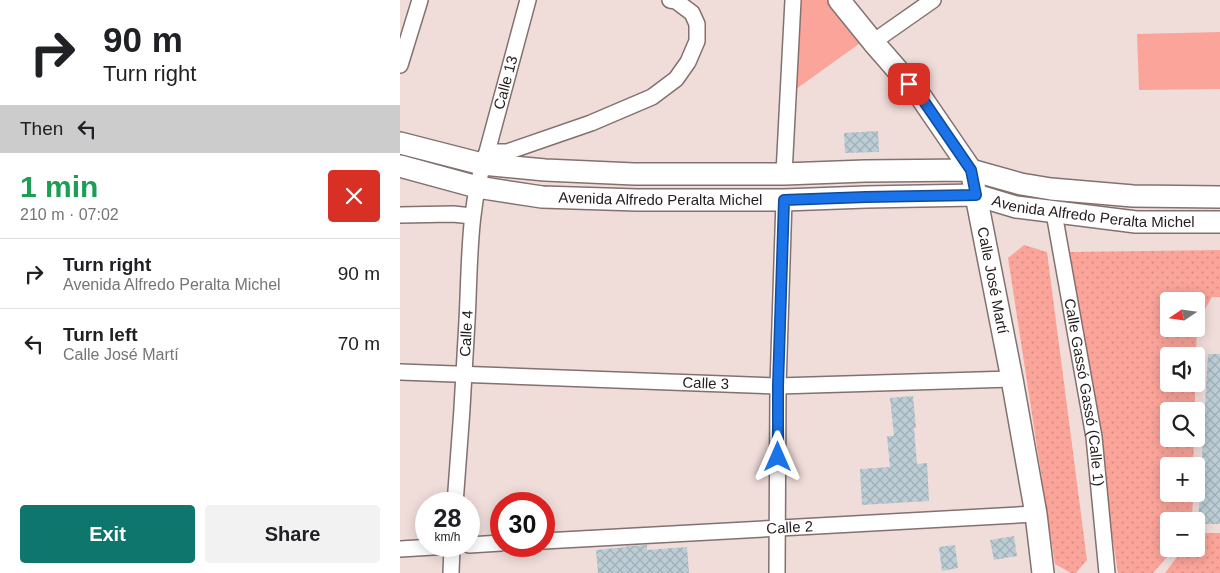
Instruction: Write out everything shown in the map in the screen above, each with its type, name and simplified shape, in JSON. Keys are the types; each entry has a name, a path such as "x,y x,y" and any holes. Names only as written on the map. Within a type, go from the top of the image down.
{"main road":[{"name":"Calle José Martí","path":"839,0 921,97 971,170 1012,379 1036,514 1043,573"},
{"name":"Avenida Alfredo Peralta Michel","path":"400,143 545,170 634,174 784,174 971,170 1021,184 1051,189 1133,196 1220,197"},
{"name":"Avenida Alfredo Peralta Michel","path":"400,166 477,187 542,197 637,200 784,200 976,195 1016,207 1054,213 1136,222 1220,222"}],"street":[{"path":"400,66 420,0"},
{"name":"Calle 13","path":"484,158 528,0"},
{"path":"484,158 591,123 652,97 676,79 688,62 697,41 697,24 692,13 676,1 670,0"},
{"path":"784,174 794,0"},
{"path":"873,42 933,0"},
{"name":"Calle 4","path":"456,492 465,374 472,216 484,158"},
{"path":"777,573 778,386 784,200"},
{"name":"Calle Gassó Gassó (Calle 1)","path":"1054,213 1094,437 1107,573"},
{"path":"400,215 453,214 472,216"},
{"name":"Calle 3","path":"400,372 778,386 1012,379"},
{"name":"Calle 2","path":"555,540 1036,514"},
{"path":"400,549 415,548"},
{"path":"451,557 451,573"}],"shaded area":[{"path":"802,0 832,0 863,41 792,92"},
{"path":"1220,32 1220,89 1139,90 1137,34"},
{"path":"1024,245 1047,252 1087,560 1076,573 1071,573 1055,564 1008,258"},
{"path":"1220,250 1220,297 1212,297 1205,309 1205,292 1160,292 1160,338 1197,338 1196,347 1160,347 1160,392 1195,392 1195,402 1160,402 1160,447 1194,447 1193,457 1160,457 1160,502 1193,502 1192,512 1160,512 1160,557 1167,557 1153,573 1118,573 1067,252"},
{"path":"1205,533 1220,533 1220,573 1165,573 1177,557 1205,557"}],"building":[{"path":"878,131 879,152 845,153 844,133"},
{"path":"1208,354 1220,354 1220,524 1205,524 1205,512 1199,512 1199,502 1205,502 1205,457 1202,457 1203,447 1205,447"},
{"path":"913,396 917,464 927,463 929,501 862,505 860,469 890,467 887,436 894,436 890,398"},
{"path":"1014,536 1017,556 994,560 990,540"},
{"path":"647,545 647,550 687,547 689,573 598,573 596,550"},
{"path":"955,545 958,568 942,571 939,547"}],"route":[{"path":"778,457 778,386 784,200 976,195 971,170 921,97 909,84"}]}
